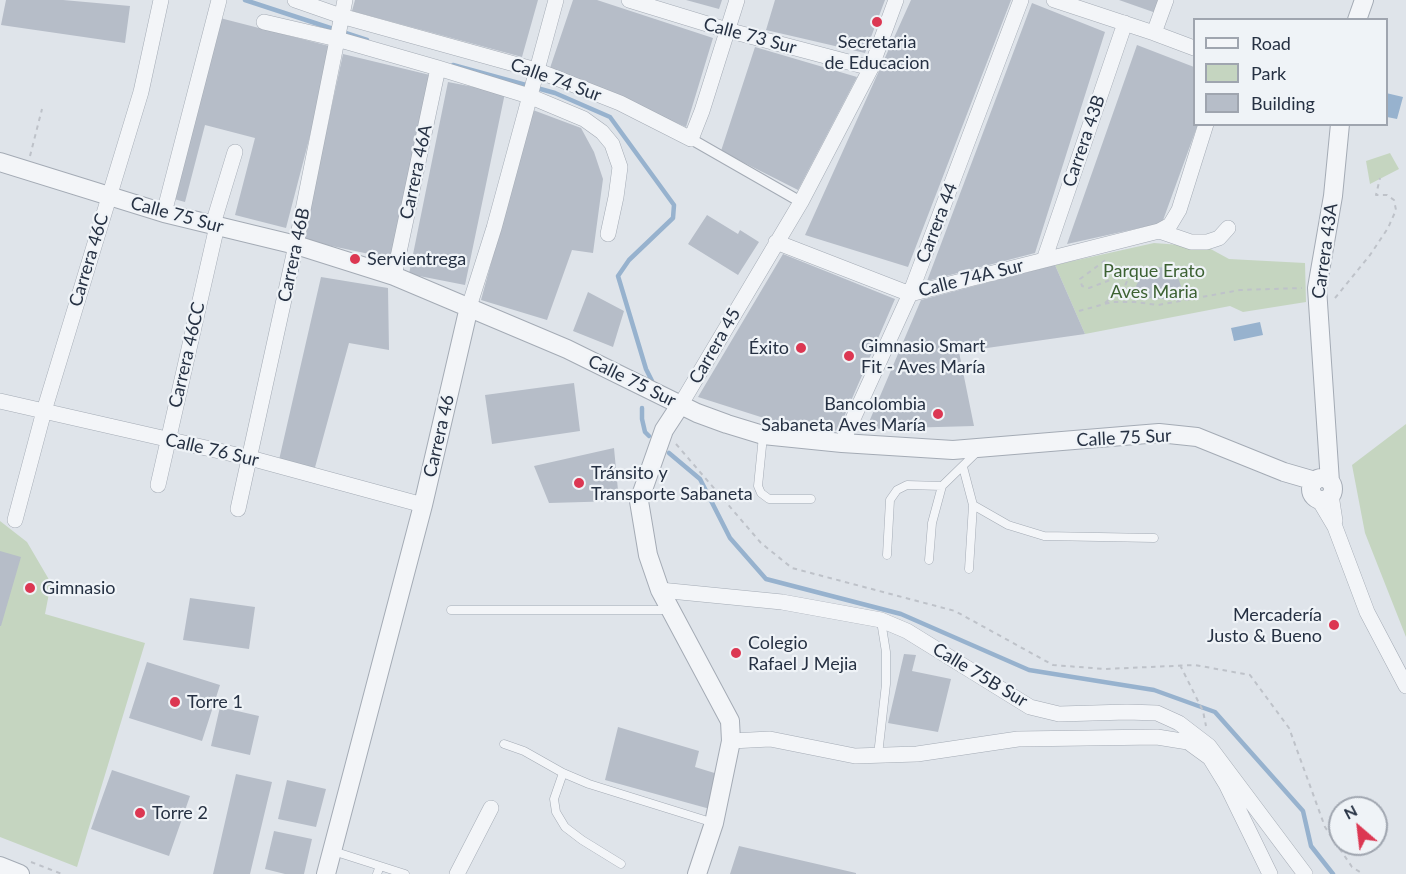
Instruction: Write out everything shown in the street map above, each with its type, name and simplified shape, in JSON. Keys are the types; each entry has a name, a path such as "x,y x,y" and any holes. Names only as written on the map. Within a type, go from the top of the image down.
{"street":[{"name":"Carrera 46C","path":"15,520 44,411 141,92 161,0"},
{"name":"Calle 74 Sur","path":"295,0 339,28 438,68 532,84 620,103 691,139 801,202"},
{"name":"Carrera 46B","path":"238,509 296,245 345,0"},
{"name":"Carrera 46","path":"326,874 423,506 469,307 494,228 556,0"},
{"name":"Calle 73 Sur","path":"629,0 727,30 872,68"},
{"path":"691,139 702,111 736,0"},
{"name":"Carrera 45","path":"697,874 714,822 731,741 730,721 660,590 648,555 639,501 664,430 801,202 872,68 896,0"},
{"name":"Carrera 44","path":"842,443 910,294 1021,0"},
{"path":"1054,0 1193,48"},
{"path":"1154,33 1166,0"},
{"path":"1358,18 1364,0"},
{"path":"164,213 218,5"},
{"name":"Calle 74 Sur","path":"264,22 339,28 532,84 602,132 612,144 620,167 608,234"},
{"name":"Carrera 43B","path":"1044,260 1125,23"},
{"name":"Carrera 46A","path":"394,276 438,68"},
{"path":"1205,126 1179,210 1165,228 1191,242 1207,242 1219,238 1228,228"},
{"name":"Carrera 43A","path":"1321,488 1327,453 1317,288 1333,196 1340,126"},
{"name":"Carrera 46CC","path":"158,485 215,225 235,152"},
{"name":"Calle 75 Sur","path":"0,162 164,213 296,245 394,276 567,349 727,424 763,435 953,450 1159,433 1197,437 1321,488 1367,612 1406,686"},
{"name":"Calle 74A Sur","path":"776,242 910,294 1165,228"},
{"name":"Calle 76 Sur","path":"0,401 250,458 423,506"},
{"path":"1288,473 1313,466 1327,453"},
{"name":"Calle 75B Sur","path":"660,590 782,602 880,620 907,631 1030,707 1059,714 1157,713 1179,723 1209,746 1305,874"},
{"path":"731,741 770,739 855,756 917,753 1018,739 1157,737 1188,742 1210,758 1226,784 1270,874"},
{"path":"457,874 491,808"},
{"path":"0,866 20,874"}],"lane":[{"path":"763,435 758,486 761,493 769,499 811,498"},
{"path":"929,560 932,523 942,486 981,448"},
{"path":"963,467 973,505 969,569"},
{"path":"886,555 890,500 897,490 907,485 942,486"},
{"path":"973,505 1008,525 1044,536 1154,537"},
{"path":"451,610 671,610"},
{"path":"878,755 886,684 886,652 880,620"},
{"path":"504,744 589,784 714,822"},
{"path":"563,773 554,799 556,812 565,827 621,864"},
{"path":"332,850 379,870 405,874"}],"path":[{"path":"27,170 42,109"},
{"path":"1318,315 1342,291 1388,228 1396,210 1394,200 1387,195 1376,195 1380,178"},
{"path":"1103,304 1125,286 1128,279 1121,276 1089,288 1082,286 1080,279 1102,265 1108,258 1112,243"},
{"path":"1079,311 1103,304 1135,302 1158,305 1240,290 1317,288"},
{"path":"664,430 761,543 792,568 955,612 1053,665 1105,669 1195,665 1250,675 1288,728 1325,827 1352,867 1363,874"},
{"path":"1180,665 1203,711"}],"green space":[{"path":"1390,153 1399,169 1370,184 1366,161"},
{"name":"Parque Erato Aves Maria","path":"1154,243 1207,247 1229,259 1305,263 1306,302 1243,312 1230,306 1085,334 1055,265"},
{"path":"1406,424 1406,637 1365,533 1352,465"},
{"path":"0,521 27,542 51,583 45,614 145,643 77,867 0,837"}],"water":[{"path":"1388,93 1403,97 1397,119 1388,117"},
{"path":"1260,322 1263,335 1234,341 1231,328"}],"building":[{"path":"6,0 63,0 130,6 125,43 1,25"},
{"path":"355,0 538,0 522,57 352,11"},
{"path":"573,0 597,0 713,38 686,127 550,68"},
{"path":"686,0 722,0 719,9"},
{"path":"775,0 885,0 865,53 766,30"},
{"path":"911,0 1011,0 908,267 805,235"},
{"path":"1119,0 1160,0 1156,13"},
{"path":"1032,3 1105,32 1035,253 927,281"},
{"path":"220,18 333,47 286,228 235,215 255,138 205,125 185,202 174,199"},
{"path":"1137,45 1193,67 1193,126 1197,126 1162,223 1067,244"},
{"path":"755,47 857,77 798,190 721,151"},
{"path":"343,54 430,75 393,259 303,240"},
{"path":"448,82 505,93 465,285 409,274"},
{"path":"533,110 581,128 594,152 603,179 593,253 572,250 547,320 481,300"},
{"path":"707,215 738,234 740,230 759,242 738,275 688,244"},
{"name":"Éxito","path":"783,254 895,299 838,431 767,419 698,397"},
{"path":"1055,265 1085,334 959,352 974,426 866,429 921,300"},
{"path":"1171,267 1179,280 1183,293 1165,299 1147,298 1133,292 1145,268"},
{"path":"321,277 388,288 389,350 349,343 314,471 279,460"},
{"path":"588,292 624,311 613,347 573,331"},
{"path":"574,383 580,431 492,444 485,395"},
{"name":"Tránsito y Transporte Sabaneta","path":"614,448 619,501 549,503 534,466"},
{"path":"0,551 21,557 1,626 0,626"},
{"path":"190,598 255,607 249,649 183,640"},
{"path":"904,654 916,655 912,671 951,679 938,732 888,723"},
{"name":"Torre 1","path":"147,662 220,685 202,741 129,718"},
{"path":"220,707 259,716 250,755 211,746"},
{"path":"618,727 699,751 695,767 721,775 710,809 605,780"},
{"name":"Torre 2","path":"112,770 190,796 169,856 91,829"},
{"path":"236,774 272,782 250,874 213,874"},
{"path":"287,780 326,789 316,827 278,819"},
{"path":"274,831 312,839 304,874 285,874 265,869"},
{"path":"739,846 856,873 856,874 730,874"}],"waterway":[{"path":"245,0 367,40"},
{"path":"453,65 555,93 610,117 674,205 673,218 629,260 618,276 646,369 652,381"},
{"path":"642,408 645,432 649,436"},
{"path":"669,453 700,479 730,538 766,579 901,614 1029,670 1154,690 1215,712 1303,811 1311,846 1333,874"}],"place":[{"name":"Secretaria de Educacion","path":"877,22"},
{"name":"Servientrega","path":"355,259"},
{"name":"Éxito","path":"801,348"},
{"name":"Gimnasio Smart Fit - Aves María","path":"849,356"},
{"name":"Bancolombia Sabaneta Aves María","path":"938,414"},
{"name":"Tránsito y Transporte Sabaneta","path":"579,483"},
{"name":"Gimnasio","path":"30,588"},
{"name":"Mercadería Justo & Bueno","path":"1334,625"},
{"name":"Colegio Rafael J Mejia","path":"736,653"},
{"name":"Torre 1","path":"175,702"},
{"name":"Torre 2","path":"140,813"}]}
